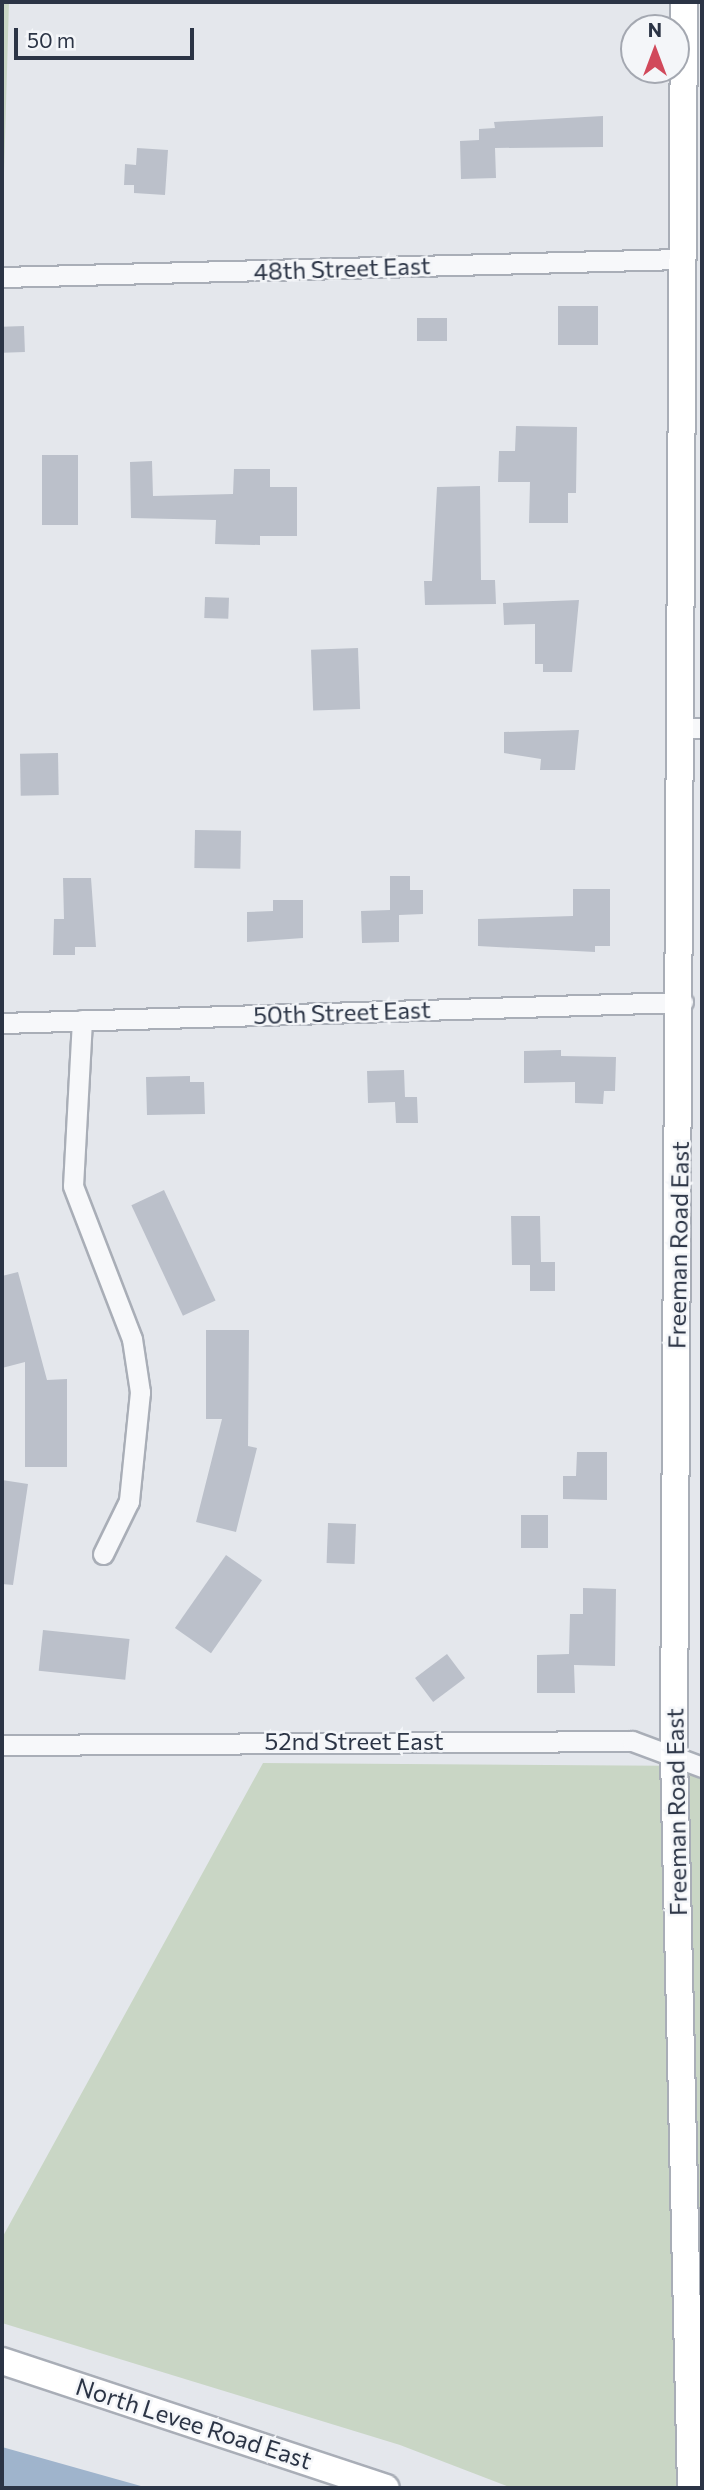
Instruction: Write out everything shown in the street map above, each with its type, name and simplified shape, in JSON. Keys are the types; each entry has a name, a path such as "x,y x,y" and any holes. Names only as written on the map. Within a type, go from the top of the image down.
{"street":[{"name":"Freeman Road East","path":"684,2 682,259 693,728 682,1002 674,1756 691,2488"},
{"name":"48th Street East","path":"2,278 682,259"},
{"name":"50th Street East","path":"2,1023 682,1002"},
{"path":"82,1020 73,1186 132,1339 139,1392 129,1501 103,1554"},
{"name":"52nd Street East","path":"2,1745 632,1741 702,1767"},
{"name":"North Levee Road East","path":"2,2361 386,2488"}],"green space":[{"path":"2,2 9,2 2,241"},
{"path":"263,1763 702,1766 702,2488 512,2488 400,2445 2,2323 2,2238"}],"water":[{"path":"2,2447 148,2488 2,2488"}],"building":[{"path":"603,116 603,147 495,148 496,178 461,179 460,141 479,140 479,129 495,128 494,122"},
{"path":"137,148 168,150 165,195 134,193 134,185 124,185 125,164 136,165"},
{"path":"558,306 598,306 598,345 558,345"},
{"path":"417,318 447,318 447,341 417,341"},
{"path":"24,326 25,352 3,353 2,327"},
{"path":"516,426 577,427 576,493 568,493 568,523 529,523 530,482 498,482 499,451 515,451"},
{"path":"42,455 78,455 78,525 42,525"},
{"path":"152,461 153,496 233,494 234,469 270,469 270,487 297,487 297,536 260,536 260,545 215,544 216,520 131,518 130,462"},
{"path":"480,486 481,580 495,580 496,604 425,605 424,581 432,581 437,487"},
{"path":"205,597 229,598 228,619 204,618"},
{"path":"579,600 572,672 543,672 543,664 535,664 535,624 504,625 503,603"},
{"path":"358,648 360,709 313,711 311,650"},
{"path":"579,730 575,770 540,770 541,759 504,753 504,732"},
{"path":"58,753 59,795 21,796 20,754"},
{"path":"195,830 241,831 240,869 194,868"},
{"path":"390,876 410,876 410,890 423,890 423,914 399,915 399,942 362,943 361,911 390,910"},
{"path":"63,878 91,878 96,947 75,947 75,955 53,955 54,919 64,919"},
{"path":"573,889 610,889 610,946 595,946 595,952 478,946 478,919 573,916"},
{"path":"273,900 303,900 303,938 247,942 247,912 273,911"},
{"path":"561,1050 561,1056 616,1057 615,1091 604,1091 603,1104 575,1103 575,1082 524,1083 524,1051"},
{"path":"404,1070 405,1097 417,1097 418,1123 396,1123 395,1102 368,1103 367,1071"},
{"path":"190,1076 190,1082 204,1082 205,1114 147,1115 146,1077"},
{"path":"164,1190 216,1301 183,1316 131,1205"},
{"path":"511,1216 540,1216 541,1262 555,1262 555,1291 530,1291 530,1265 512,1265"},
{"path":"18,1272 47,1380 67,1379 67,1467 25,1467 25,1362 2,1368 2,1276"},
{"path":"206,1330 249,1330 248,1446 257,1448 236,1532 196,1522 222,1419 206,1419"},
{"path":"577,1452 607,1452 607,1500 563,1499 563,1476 576,1476"},
{"path":"2,1480 28,1484 13,1585 2,1584"},
{"path":"521,1515 548,1515 548,1548 521,1548"},
{"path":"328,1523 356,1524 355,1564 327,1563"},
{"path":"226,1555 262,1580 211,1653 175,1628"},
{"path":"583,1588 616,1589 615,1666 574,1665 575,1693 537,1693 537,1655 569,1654 570,1614 583,1614"},
{"path":"43,1630 130,1639 125,1680 39,1671"},
{"path":"447,1654 465,1678 433,1702 415,1678"}]}
